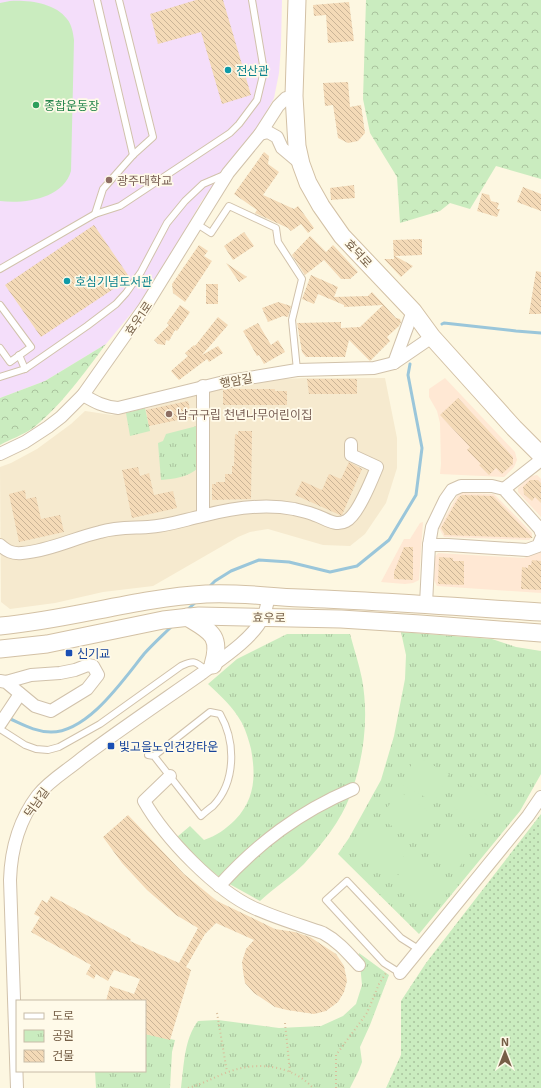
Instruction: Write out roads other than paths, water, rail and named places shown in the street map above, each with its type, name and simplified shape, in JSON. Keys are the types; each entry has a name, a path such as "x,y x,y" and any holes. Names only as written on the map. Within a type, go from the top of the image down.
{"main road":[{"name":"효덕로","path":"297,0 294,96 297,146 301,164 311,189 342,236 413,311 432,337 514,428 541,455"},
{"name":"효우로","path":"0,626 50,620 169,598 206,594 343,599 541,612"},
{"name":"효우로","path":"0,649 47,644 163,620 187,617 224,616 301,618 420,624 541,633"},
{"path":"187,617 207,630 215,639 217,652 210,667"}],"street":[{"name":"효우1로","path":"0,454 25,442 48,427 61,417 83,395 145,308 228,173 260,134 278,106 286,98 294,96"},
{"path":"260,134 268,132 278,137 282,148 301,164"},
{"path":"394,363 413,311"},
{"name":"행암길","path":"83,395 98,404 118,408 204,386 297,370 313,368 374,368 394,363 432,337"},
{"path":"204,386 204,515"},
{"path":"0,545 13,554 22,554 101,531 118,528 150,527 174,523 238,508 273,506 293,509 315,515 332,522 339,523 346,521 351,516 364,495 377,467 351,455 351,444"},
{"path":"504,489 541,460"},
{"path":"426,604 429,545 432,527 445,500 452,490 460,486 492,486 504,489 541,532"},
{"path":"429,545 527,550 538,546 541,539"},
{"name":"덕남길","path":"16,1058 10,880 12,856 16,836 22,821 39,794 52,781 247,639 256,630 263,617 269,596"},
{"path":"88,665 94,666 98,675 87,689 51,711 35,706 3,682 31,675 44,675 75,670 88,665"},
{"path":"0,725 20,694"},
{"path":"170,776 144,801 152,816 185,854 219,886 253,908 331,937 342,946 359,965"},
{"path":"219,886 242,861 268,839 303,814 327,800 353,788"},
{"path":"400,973 541,798"},
{"name":"덕남길","path":"16,1072 17,1088"}],"lane":[{"path":"97,0 133,156"},
{"path":"95,214 103,189 133,156 153,137 119,0"},
{"path":"0,269 95,214 120,206 230,133 239,124 257,100 264,71 252,1"},
{"path":"0,376 25,369 116,304 141,272 167,222 185,201 203,184 228,173"},
{"path":"197,224 211,233 229,206 276,228 278,242 302,279 292,320 297,370"},
{"path":"0,305 31,348 10,362 0,348"},
{"path":"19,356 25,369"},
{"path":"0,725 16,740 36,749 48,750 59,747 100,724 181,666 193,661 210,667"},
{"path":"210,712 220,714 226,725 231,743 232,761 228,778 222,792 213,805 200,816 170,776 151,756 210,712"},
{"path":"400,973 384,963 326,900 347,881 401,938 420,950"}],"waterway":[{"path":"442,324 541,333"},
{"path":"209,587 215,581 231,571 259,560 289,562 330,572 357,566 389,540 416,495 422,448 408,375 410,364"},
{"path":"187,610 196,602"},
{"path":"8,718 45,732 65,730 78,723 104,703 144,654 172,626"}],"place":[{"name":"전산관","path":"228,70"},
{"name":"종합운동장","path":"36,105"},
{"name":"광주대학교","path":"109,180"},
{"name":"호심기념도서관","path":"67,281"},
{"name":"남구구립 천년나무어린이집","path":"169,414"},
{"name":"신기교","path":"69,653"},
{"name":"빛고을노인건강타운","path":"111,746"}]}
